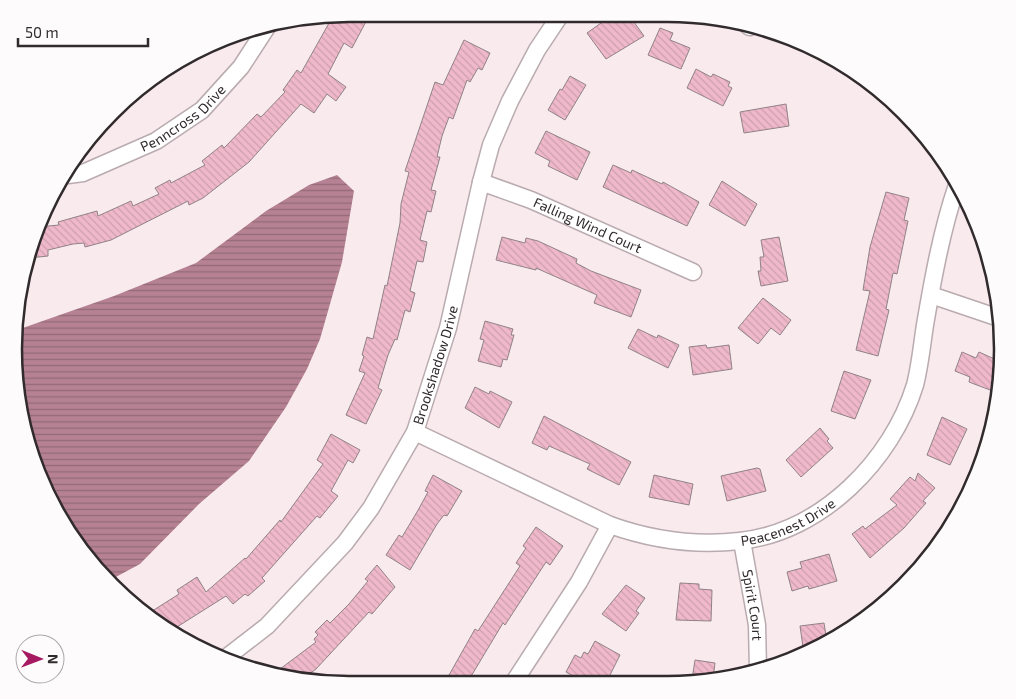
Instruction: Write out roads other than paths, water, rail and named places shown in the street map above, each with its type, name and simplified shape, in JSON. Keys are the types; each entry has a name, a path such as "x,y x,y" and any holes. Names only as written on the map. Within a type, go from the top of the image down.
{"street":[{"name":"Brookshadow Drive","path":"230,654 267,626 345,542 371,508 416,432 448,328 491,146 510,101 537,50 556,22"},
{"name":"Penncross Drive","path":"74,174 83,173 156,140 202,110 242,67 262,35"},
{"name":"Falling Wind Court","path":"481,182 531,200 693,272"},
{"name":"Peacenest Drive","path":"416,432 610,525 629,532 678,541 702,543 742,541 781,531 814,514 856,481 876,460 893,436 915,383 930,295 954,194"},
{"path":"930,295 992,316"},
{"path":"518,676 579,582 610,525"},
{"name":"Spirit Court","path":"742,541 757,625 758,663"}]}
